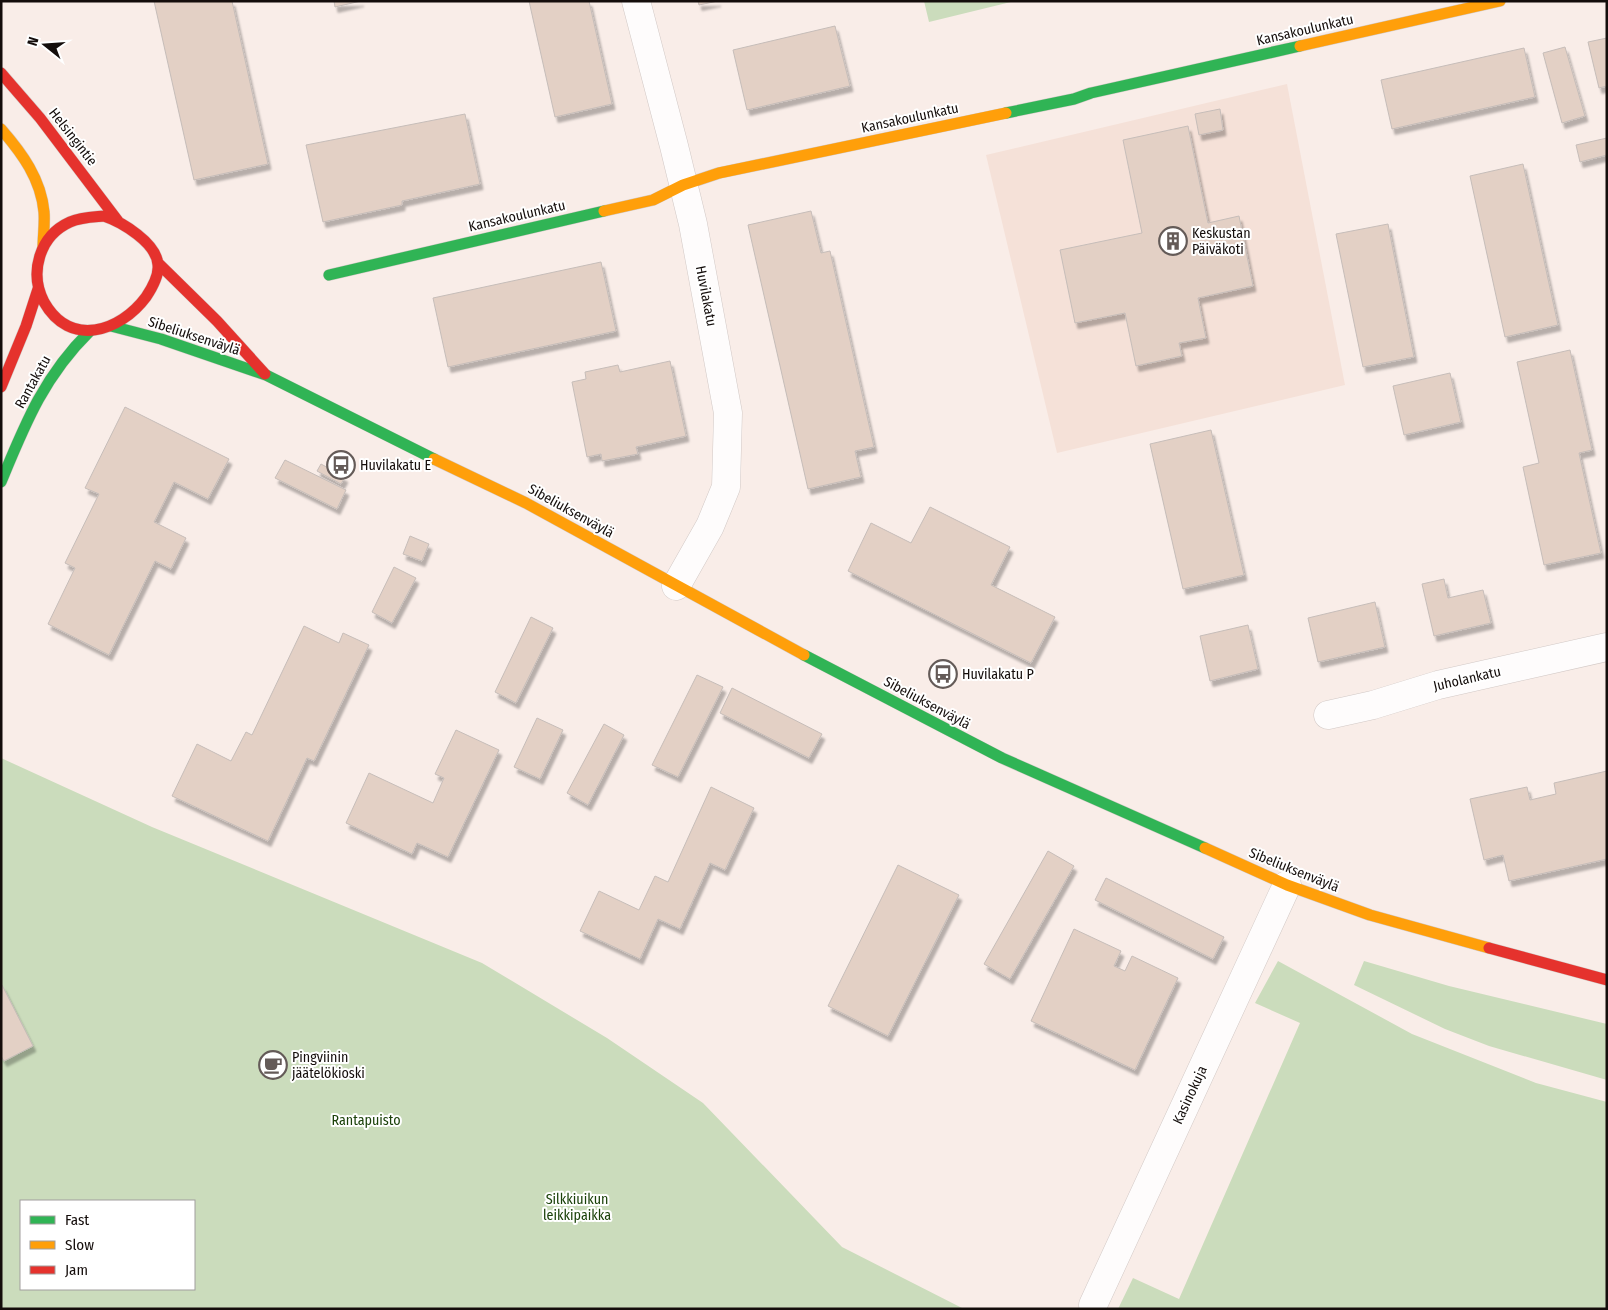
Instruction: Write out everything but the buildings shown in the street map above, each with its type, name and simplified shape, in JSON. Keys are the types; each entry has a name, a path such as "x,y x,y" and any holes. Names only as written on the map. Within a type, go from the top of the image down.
{"main road":[{"name":"Kansakoulunkatu","path":"329,275 652,200 683,185 719,173 1074,99 1091,93 1500,1"},
{"name":"Helsingintie","path":"1,73 40,118 118,221"},
{"path":"1,129 22,153 36,178 44,206 43,248"},
{"path":"104,216 118,221 141,236 152,251 158,263 154,284 144,302 129,317 100,331 77,329 57,318 42,300 36,275 38,261 43,248 54,234 68,223 86,217 104,216"},
{"name":"Sibeliuksenväylä","path":"158,263 217,321 266,376"},
{"name":"Rantakatu","path":"1,387 26,326 38,289"},
{"name":"Sibeliuksenväylä","path":"112,326 161,339 266,376 526,503 676,586 1002,758 1287,886 1370,915 1607,980"},
{"name":"Rantakatu","path":"1,482 32,410 48,379 65,355 90,331"}],"street":[{"name":"Huvilakatu","path":"636,1 683,185 700,262 728,413 726,487 710,526 676,586"},
{"name":"Juholankatu","path":"1328,715 1373,705 1438,685 1607,648"},
{"name":"Kasinokuja","path":"1093,1305 1287,886"}],"shaded area":[{"path":"1287,84 1345,385 1057,453 986,155"}],"green space":[{"path":"924,1 1015,1 929,22"},
{"name":"Rantapuisto","path":"1,758 152,827 482,963 607,1038 703,1103 842,1247 964,1309 1,1309"},
{"path":"1278,961 1412,1034 1536,1083 1607,1102 1607,1309 1118,1309 1133,1278 1179,1299 1300,1023 1255,1003"},
{"path":"1364,961 1449,986 1607,1024 1607,1080 1489,1046 1445,1029 1354,985"}],"traffic: fast":[{"path":"1006,113 1300,46"},
{"path":"329,275 604,211"},
{"path":"111,326 161,339 266,375 434,459"},
{"path":"1,482 37,402 48,383 60,365 90,331"},
{"path":"804,655 1002,758 1205,848"}],"traffic: slow":[{"path":"1300,46 1500,1"},
{"path":"604,211 653,200 683,185 719,173 1006,113"},
{"path":"1,129 23,157 39,188 44,212 43,248"},
{"path":"434,459 526,503 804,655"},
{"path":"1205,848 1287,885 1370,915 1489,948"}],"traffic: jam":[{"path":"1,73 40,118 118,221"},
{"path":"104,216 129,228 145,241 156,257 157,273 153,286 146,297 123,319 95,330 81,330 67,326 55,316 44,302 37,279 37,268 44,246 59,228 78,219 104,216"},
{"path":"158,263 217,321 265,374"},
{"path":"1,387 26,326 38,289"},
{"path":"1489,948 1607,980"}],"place":[{"name":"Keskustan Päiväkoti","path":"1173,241"},
{"name":"Huvilakatu E","path":"341,465"},
{"name":"Huvilakatu P","path":"943,674"},
{"name":"Pingviinin jäätelökioski","path":"273,1065"}],"park label":[{"name":"Silkkiuikun leikkipaikka","path":"577,1208"}]}
